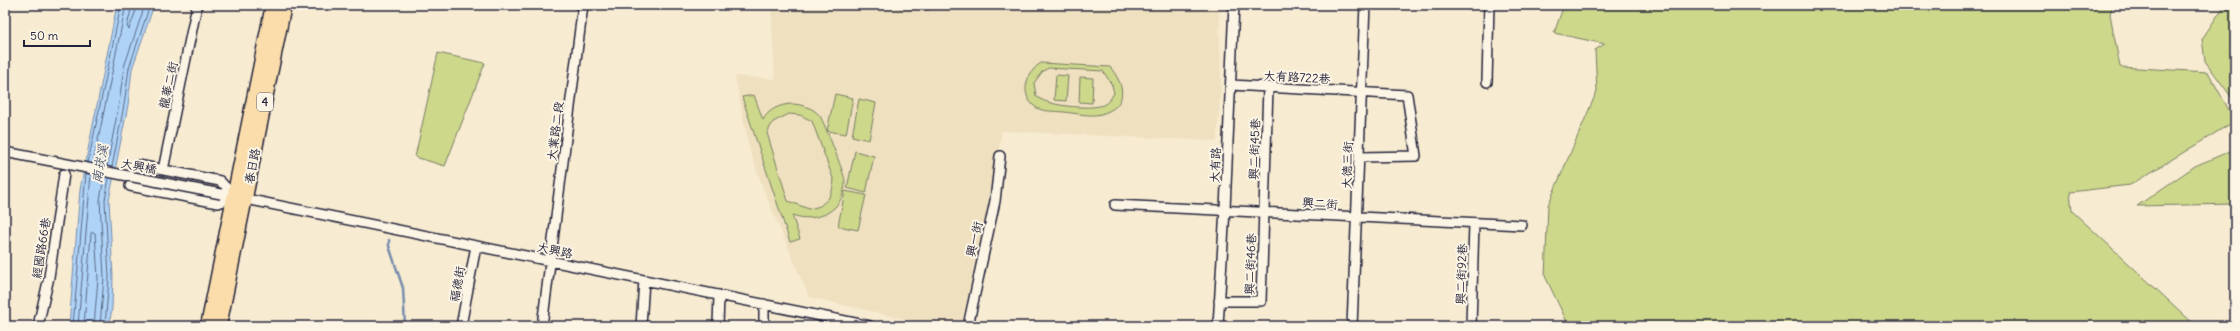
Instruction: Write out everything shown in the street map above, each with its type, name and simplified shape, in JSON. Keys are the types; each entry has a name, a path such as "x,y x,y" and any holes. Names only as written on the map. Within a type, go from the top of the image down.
{"main road":[{"name":"春日路","path":"219,326 273,5"},
{"name":"春日路","path":"208,326 240,198 284,5"}],"street":[{"name":"龍華二街","path":"163,170 197,5"},
{"name":"大業路二段","path":"542,326 583,5"},
{"name":"大有路","path":"1218,326 1234,5"},
{"name":"大德三街","path":"1352,326 1358,218 1366,5"},
{"path":"1487,82 1489,5"},
{"name":"大有路722巷","path":"1231,85 1407,94 1416,156 1360,157"},
{"name":"興二街45巷","path":"1264,211 1268,88"},
{"name":"大興橋","path":"5,152 240,198"},
{"name":"興一街","path":"968,326 995,201 1000,156"},
{"path":"138,166 220,181 240,198 218,203 132,187 138,166"},
{"name":"經國路66巷","path":"38,326 49,277 64,174"},
{"name":"大興路","path":"240,198 870,326"},
{"name":"興二街","path":"1115,205 1225,209 1358,218 1522,225"},
{"name":"興二街46巷","path":"1219,301 1262,302 1264,211"},
{"name":"興二街92巷","path":"1471,326 1474,223"},
{"name":"福德街","path":"461,326 476,246"},
{"path":"641,326 644,280"},
{"path":"718,326 719,295"},
{"path":"764,304 764,326"}],"shaded area":[{"path":"771,5 1219,5 1221,83 1217,141 1002,131 984,233 961,326 935,326 809,297 764,191 749,148 735,76 775,79"}],"green space":[{"path":"879,5 929,5 929,10"},
{"path":"1564,5 2113,5 2110,14 2120,67 2208,72 2235,121 2130,185 2070,192 2072,211 2196,326 1569,326 1545,276 1548,205 1597,91 1595,50 1605,44 1554,33"},
{"path":"2222,9 2235,9 2235,102 2205,61 2202,39"},
{"path":"438,53 485,63 445,166 415,157"},
{"path":"1041,63 1110,67 1119,81 1122,94 1120,100 1116,106 1110,110 1097,115 1046,111 1037,108 1031,103 1026,92 1028,79 1035,67","holes":["1048,68 1103,71 1112,85 1114,93 1103,105 1089,107 1058,105 1036,96 1034,83 1042,72"]},
{"path":"1056,75 1068,76 1066,101 1054,100"},
{"path":"1080,77 1093,78 1092,103 1079,102"},
{"path":"835,94 853,98 846,134 827,131"},
{"path":"754,95 763,120 769,112 781,106 793,104 808,107 820,116 830,138 844,177 844,191 835,207 828,213 811,218 792,215 800,239 790,242 742,97","holes":["789,114 800,115 812,121 834,181 832,191 828,199 820,206 809,209 788,201 767,133 773,122"]},
{"path":"859,99 876,103 869,140 852,136"},
{"path":"2235,149 2235,204 2137,206 2195,166"},
{"path":"855,151 874,156 866,193 847,188"},
{"path":"845,191 866,195 858,230 838,226"}],"water":[{"name":"南崁溪","path":"117,5 154,5 132,69 128,105 109,200 113,277 112,308 109,326 69,326 80,190"}],"waterway":[{"path":"389,240 389,246 403,288 405,326"}]}
